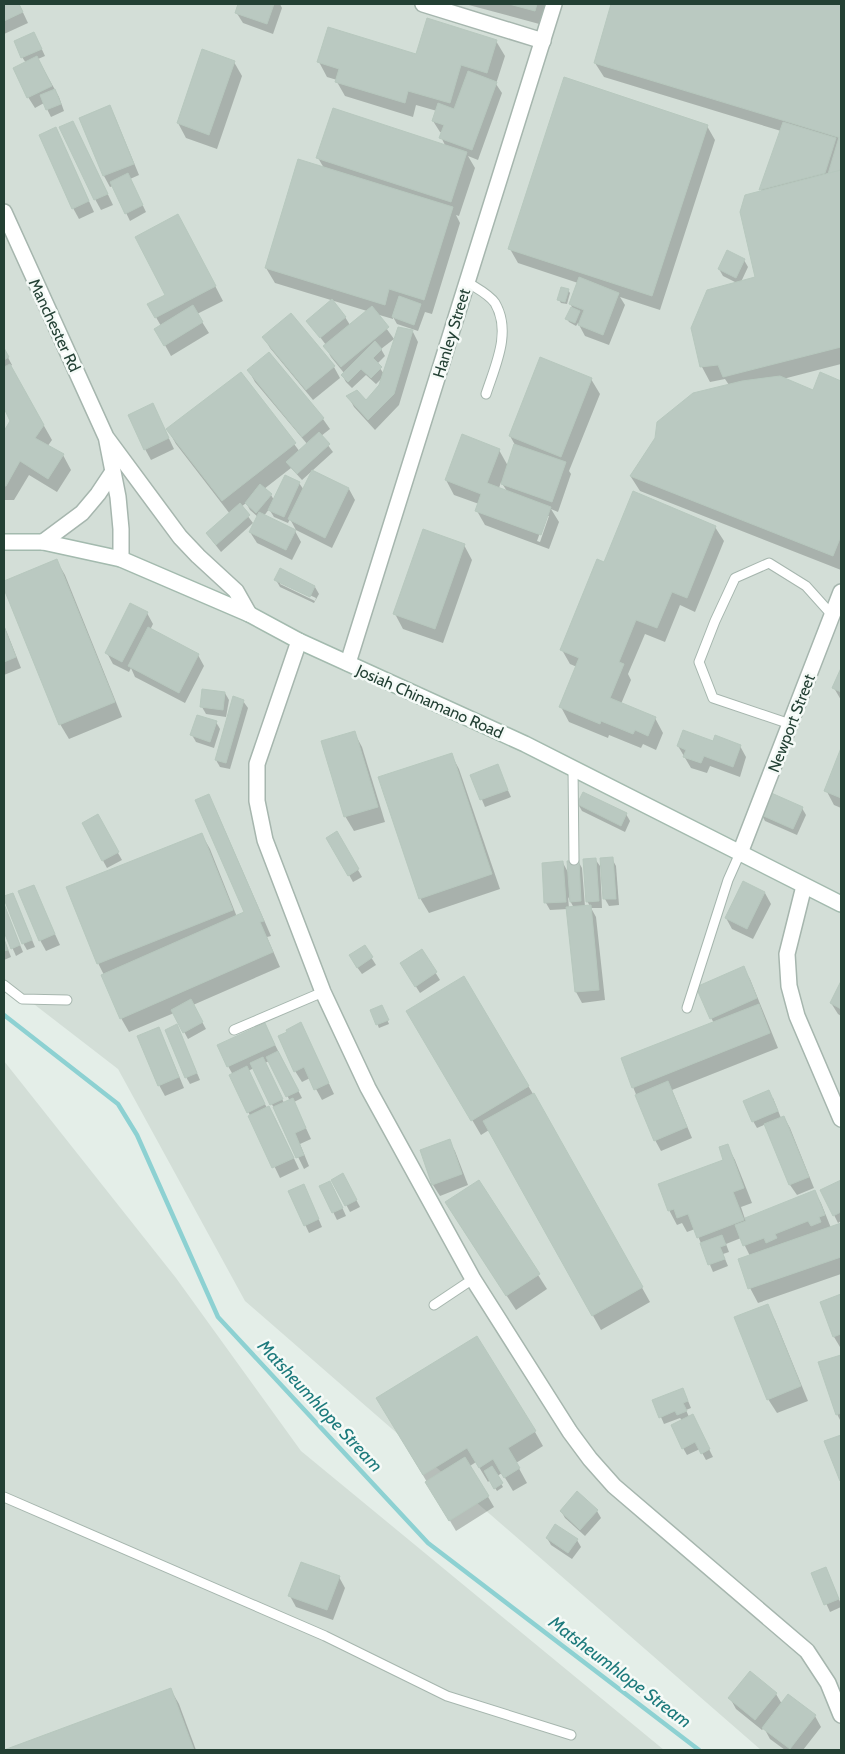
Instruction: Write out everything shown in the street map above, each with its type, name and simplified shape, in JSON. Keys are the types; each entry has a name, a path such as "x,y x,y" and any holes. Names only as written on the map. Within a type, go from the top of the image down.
{"street":[{"path":"423,4 542,41"},
{"name":"Hanley Street","path":"348,663 554,4"},
{"name":"Manchester Rd","path":"4,212 106,437"},
{"path":"106,437 118,497 121,559"},
{"path":"106,437 180,537 236,591 249,614"},
{"path":"44,542 82,513 98,494 112,472"},
{"name":"Josiah Chinamano Road","path":"4,542 44,542 121,559 249,614 299,641 525,744 841,904"},
{"name":"Newport Street","path":"740,853 841,592"},
{"path":"299,641 257,764 258,801 265,840 323,992 368,1088 474,1279 570,1432 590,1459 614,1486 807,1651 828,1683 841,1715"},
{"path":"804,886 787,954 789,986 797,1016 841,1119"}],"lane":[{"path":"467,282 484,292 495,302 503,323 501,348 486,394"},
{"path":"790,724 713,698 698,662 735,578 770,563 806,586 832,615"},
{"path":"573,768 574,860"},
{"path":"687,1008 728,880 740,853"},
{"path":"4,985 22,999 66,1000"},
{"path":"234,1030 323,992"},
{"path":"434,1305 474,1279"},
{"path":"4,1496 325,1636 447,1696 571,1734"}],"shaded area":[{"path":"4,4 841,4 841,1750 761,1750 245,1301 118,1069 4,981"},
{"path":"4,1061 176,1278 301,1451 664,1750 4,1750"}],"building":[{"path":"4,4 19,4 23,12 4,21"},
{"path":"238,4 274,4 267,24 235,13"},
{"path":"509,4 537,4 535,11"},
{"path":"611,4 841,4 841,138 594,63"},
{"path":"427,18 497,40 487,73 461,65 450,103 408,91 405,103 335,82 339,69 317,62 328,27 416,54"},
{"path":"34,32 42,49 21,58 14,41"},
{"path":"202,49 235,61 209,135 177,123"},
{"path":"37,56 52,86 27,98 13,68"},
{"path":"468,71 497,82 472,150 439,138 444,125 432,121 438,103 454,109"},
{"path":"564,77 708,125 652,296 508,249"},
{"path":"55,89 61,104 46,110 40,95"},
{"path":"110,105 134,164 103,176 79,118"},
{"path":"333,108 467,152 451,202 316,158"},
{"path":"73,121 108,194 94,200 59,127"},
{"path":"783,122 836,138 825,173 759,190"},
{"path":"56,127 89,201 72,209 39,135"},
{"path":"839,137 841,138 841,170 828,174"},
{"path":"298,159 453,207 424,300 389,289 385,305 265,268"},
{"path":"841,170 841,347 723,377 718,365 700,367 691,328 707,290 755,277 740,212 745,195"},
{"path":"128,173 143,205 125,214 110,182"},
{"path":"178,214 216,286 155,318 147,304 165,295 135,237"},
{"path":"727,250 745,259 736,278 718,269"},
{"path":"579,277 619,293 603,335 578,325 584,310 569,304"},
{"path":"561,287 569,289 565,302 557,300"},
{"path":"399,296 421,304 414,325 392,317"},
{"path":"332,299 346,317 320,338 306,321"},
{"path":"193,305 203,322 164,346 154,329"},
{"path":"372,306 389,327 341,367 323,346"},
{"path":"571,307 580,311 575,323 565,319"},
{"path":"291,313 335,366 306,390 262,337"},
{"path":"398,327 413,330 394,394 368,420 346,396 357,390 366,400 379,385"},
{"path":"375,341 382,349 373,358 382,367 371,378 361,369 348,382 341,375"},
{"path":"4,348 9,357 4,360"},
{"path":"269,352 324,418 302,437 247,370"},
{"path":"540,357 592,378 561,457 509,436"},
{"path":"10,364 44,425 35,438 64,454 48,479 20,461 6,486 4,486 4,431 10,421 4,408 4,367"},
{"path":"241,372 296,443 222,501 166,429"},
{"path":"820,372 841,381 841,536 833,556 630,476 655,438 657,422 693,393 742,381 780,376 813,390"},
{"path":"153,403 169,438 144,450 128,415"},
{"path":"319,432 330,444 297,474 286,462"},
{"path":"462,434 500,449 487,483 551,507 541,535 475,511 481,494 445,480"},
{"path":"514,444 566,462 552,502 501,484"},
{"path":"312,470 349,488 325,538 288,519"},
{"path":"285,475 300,482 284,517 268,510"},
{"path":"260,484 272,494 256,513 245,503"},
{"path":"633,491 716,526 687,598 672,592 657,628 636,620 619,662 624,664 610,698 656,717 648,736 635,730 633,734 601,721 600,724 559,707 579,658 560,650 597,559 604,562"},
{"path":"240,503 250,515 216,545 206,533"},
{"path":"259,512 296,530 286,550 249,532"},
{"path":"423,529 465,544 435,629 393,614"},
{"path":"57,559 115,702 59,725 4,589 4,581"},
{"path":"280,568 315,586 310,597 274,580"},
{"path":"130,603 148,612 122,662 105,653"},
{"path":"4,627 16,657 4,662"},
{"path":"148,627 199,654 179,693 128,666"},
{"path":"841,668 841,692 832,688"},
{"path":"202,689 225,692 223,710 200,707"},
{"path":"233,696 244,700 226,763 215,760"},
{"path":"197,715 217,721 210,742 190,735"},
{"path":"683,730 713,741 715,735 741,745 733,767 704,756 701,763 683,757 686,750 677,746"},
{"path":"355,731 378,807 344,817 321,741"},
{"path":"841,748 841,798 824,791"},
{"path":"452,753 492,874 419,899 378,777"},
{"path":"498,764 508,790 480,800 470,775"},
{"path":"583,792 627,813 621,826 577,804"},
{"path":"769,792 803,807 793,829 759,814"},
{"path":"209,794 264,921 260,922 273,952 120,1019 101,975 244,912 195,800"},
{"path":"98,814 119,852 102,861 82,823"},
{"path":"337,831 359,869 348,876 326,838"},
{"path":"202,833 233,910 97,964 66,887"},
{"path":"613,857 616,899 603,899 600,858"},
{"path":"596,858 599,901 586,902 583,859"},
{"path":"579,860 581,901 570,902 567,861"},
{"path":"563,861 566,902 544,903 542,863"},
{"path":"743,881 765,892 747,929 725,918"},
{"path":"34,885 55,934 39,941 18,891"},
{"path":"13,893 32,940 22,944 4,899 4,896"},
{"path":"4,904 20,945 11,949 4,932"},
{"path":"591,905 599,990 575,992 566,907"},
{"path":"4,939 8,950 4,951"},
{"path":"365,945 373,957 357,968 349,955"},
{"path":"422,949 437,972 415,987 400,963"},
{"path":"744,966 757,998 710,1019 696,987"},
{"path":"464,976 529,1086 471,1121 406,1011"},
{"path":"841,981 841,1009 830,1003"},
{"path":"191,999 203,1022 183,1033 171,1010"},
{"path":"759,1004 770,1033 632,1088 621,1058"},
{"path":"382,1005 389,1020 376,1025 370,1010"},
{"path":"301,1022 329,1083 314,1090 304,1067 294,1072 278,1036"},
{"path":"265,1023 275,1045 227,1067 217,1045"},
{"path":"177,1024 197,1073 185,1078 165,1030"},
{"path":"159,1027 179,1077 158,1086 137,1036"},
{"path":"278,1051 299,1091 286,1097 266,1057"},
{"path":"263,1057 283,1099 270,1105 250,1063"},
{"path":"247,1066 265,1104 247,1113 229,1075"},
{"path":"668,1081 687,1127 654,1141 635,1095"},
{"path":"769,1090 778,1111 752,1122 743,1101"},
{"path":"534,1093 643,1287 592,1316 483,1121"},
{"path":"293,1098 306,1128 295,1133 304,1155 296,1158 273,1107"},
{"path":"269,1106 294,1158 272,1168 248,1116"},
{"path":"784,1116 809,1177 789,1185 764,1124"},
{"path":"450,1139 462,1174 432,1185 420,1150"},
{"path":"728,1144 744,1188 733,1192 744,1220 697,1238 688,1214 677,1218 674,1209 668,1211 658,1184 723,1160 719,1147"},
{"path":"343,1173 357,1200 345,1206 331,1180"},
{"path":"479,1180 540,1274 506,1296 445,1202"},
{"path":"841,1180 841,1212 833,1216 820,1190"},
{"path":"330,1181 343,1208 332,1213 319,1186"},
{"path":"304,1184 319,1219 304,1226 288,1191"},
{"path":"815,1190 825,1215 819,1217 821,1222 811,1226 808,1221 775,1234 777,1238 766,1243 764,1238 743,1246 735,1225 746,1221 745,1218"},
{"path":"841,1223 841,1257 748,1289 738,1259"},
{"path":"722,1235 726,1245 720,1247 725,1259 708,1265 700,1243"},
{"path":"841,1294 841,1334 833,1337 820,1302"},
{"path":"768,1304 801,1386 767,1400 734,1317"},
{"path":"477,1336 536,1431 508,1448 520,1468 504,1478 493,1459 479,1468 467,1448 423,1475 376,1398"},
{"path":"841,1355 841,1413 836,1415 818,1362"},
{"path":"683,1388 688,1401 683,1403 687,1411 677,1415 675,1411 659,1418 652,1400"},
{"path":"693,1414 710,1449 701,1454 695,1442 682,1449 671,1425"},
{"path":"841,1435 841,1481 840,1481 824,1441"},
{"path":"465,1457 489,1496 449,1521 425,1482"},
{"path":"492,1466 503,1483 494,1489 484,1471"},
{"path":"577,1491 598,1510 580,1530 560,1511"},
{"path":"555,1524 578,1539 568,1553 546,1538"},
{"path":"301,1562 340,1576 327,1610 288,1596"},
{"path":"826,1567 839,1599 824,1605 811,1573"},
{"path":"750,1671 777,1693 755,1720 728,1698"},
{"path":"171,1688 194,1750 4,1750"},
{"path":"788,1694 816,1715 790,1749 762,1728"}],"waterway":[{"name":"Matsheumhlope Stream","path":"4,1015 118,1104 137,1135 218,1317 428,1543 699,1750"}]}
